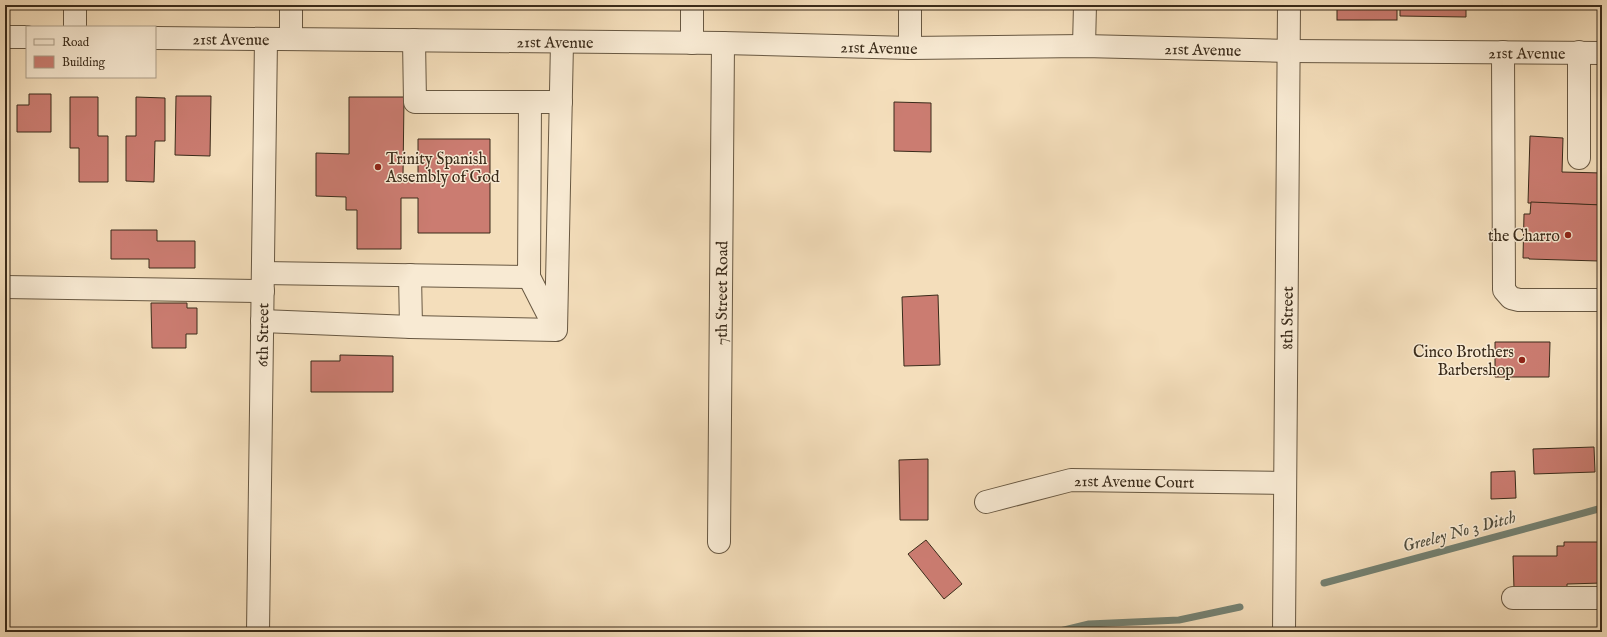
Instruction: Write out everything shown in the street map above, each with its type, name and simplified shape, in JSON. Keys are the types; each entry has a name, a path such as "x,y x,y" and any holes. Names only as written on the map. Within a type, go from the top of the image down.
{"street":[{"path":"75,5 75,26"},
{"path":"291,39 292,5"},
{"path":"692,5 692,43"},
{"path":"910,5 910,48"},
{"path":"1084,46 1085,5"},
{"name":"8th Street","path":"1284,632 1289,5"},
{"path":"5,37 26,38"},
{"name":"21st Avenue","path":"156,38 723,43 910,48 1084,46 1289,51 1602,53"},
{"name":"6th Street","path":"258,632 266,39"},
{"path":"414,40 415,102 561,102"},
{"path":"556,330 562,42"},
{"name":"7th Street Road","path":"719,542 723,43"},
{"path":"1503,52 1504,290 1511,298 1519,300 1602,300"},
{"path":"1579,52 1579,158"},
{"path":"530,102 529,277 556,330"},
{"path":"410,275 411,327"},
{"path":"5,287 263,282 410,275 529,277"},
{"path":"262,322 556,330"},
{"name":"21st Avenue Court","path":"986,502 1071,480 1285,483"},
{"path":"1513,598 1602,598"}],"building":[{"path":"1337,5 1397,5 1397,20 1337,20"},
{"path":"1400,5 1466,5 1466,17 1400,16"},
{"path":"5,94 6,136 5,136"},
{"path":"29,94 51,94 51,132 17,132 17,105 29,105"},
{"path":"176,96 211,96 210,156 175,155"},
{"path":"70,97 98,97 98,136 108,136 108,182 79,182 79,148 70,148"},
{"path":"136,97 165,98 165,141 155,141 154,182 126,181 126,136 136,136"},
{"path":"349,97 404,97 403,177 418,177 418,139 490,139 490,233 418,233 418,198 401,198 401,249 357,249 357,210 346,210 346,197 316,196 316,153 349,154"},
{"path":"894,102 931,103 931,152 894,151"},
{"path":"1530,136 1563,138 1562,172 1602,173 1602,205 1528,203"},
{"path":"1531,202 1602,205 1602,249 1599,249 1599,261 1523,258 1524,214 1530,214"},
{"path":"111,230 157,230 157,241 195,241 195,268 149,268 149,259 111,259"},
{"path":"938,295 940,365 904,366 902,297"},
{"path":"151,303 187,303 187,308 197,308 197,334 186,334 186,348 152,348"},
{"name":"Cinco Brothers Barbershop","path":"1495,342 1550,342 1549,377 1495,377"},
{"path":"340,355 393,356 393,392 311,392 311,361 340,361"},
{"path":"1594,447 1595,472 1534,474 1533,449"},
{"path":"928,459 928,520 900,520 899,460"},
{"path":"1515,471 1516,498 1491,499 1491,472"},
{"path":"926,540 962,584 944,599 908,554"},
{"path":"1564,542 1602,542 1602,583 1567,584 1567,589 1514,589 1513,556 1557,556 1557,546 1564,546"}],"waterway":[{"name":"Greeley No 3 Ditch","path":"1324,583 1602,508"},
{"name":"Greeley No 3 Ditch","path":"1056,632 1089,624 1179,620 1240,607"}],"place":[{"name":"Trinity Spanish Assembly of God","path":"378,167"},
{"name":"the Charro","path":"1568,235"},
{"name":"Cinco Brothers Barbershop","path":"1522,360"}]}
